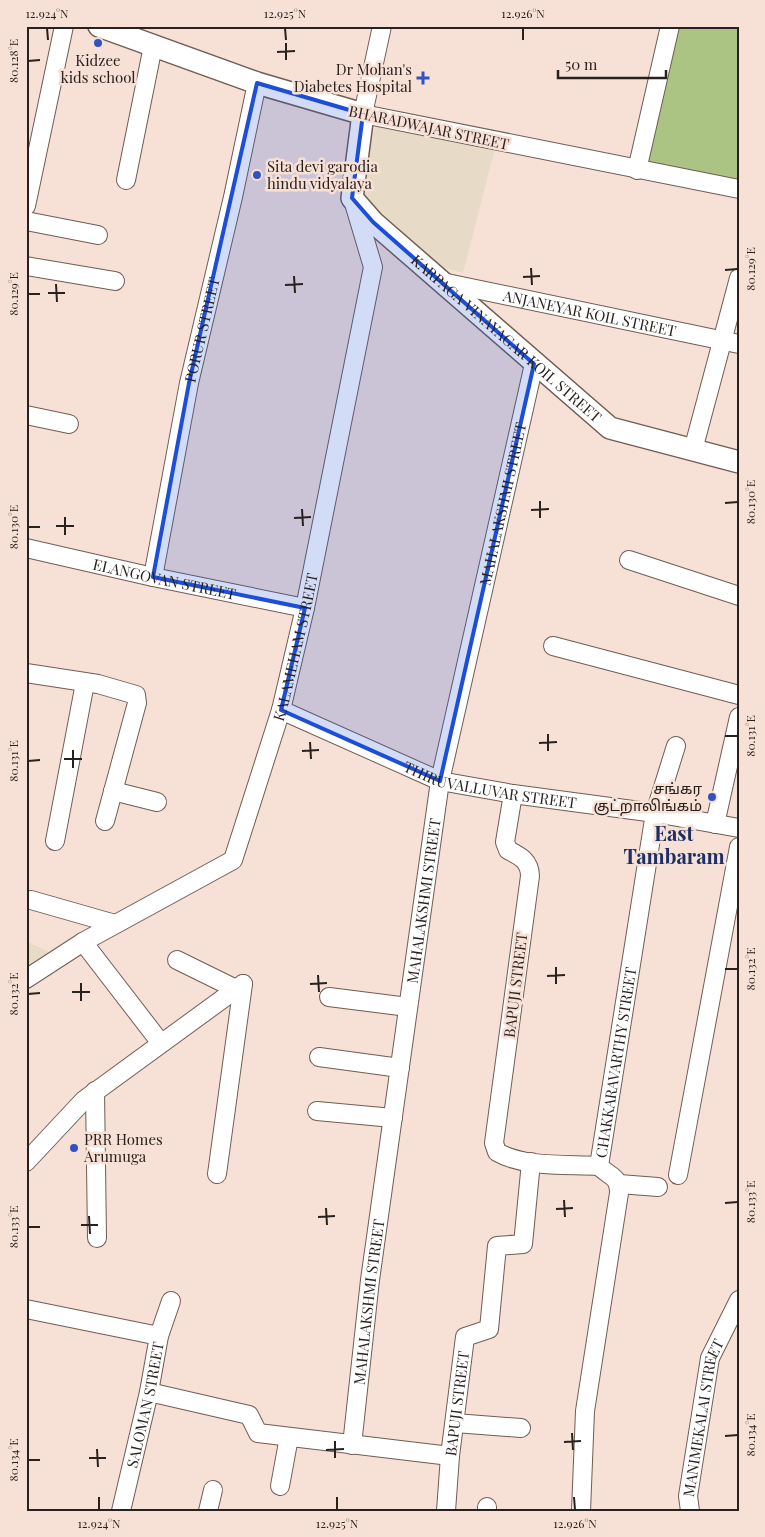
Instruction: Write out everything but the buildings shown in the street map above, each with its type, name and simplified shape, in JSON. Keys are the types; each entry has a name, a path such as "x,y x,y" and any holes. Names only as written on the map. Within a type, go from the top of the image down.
{"street":[{"path":"26,206 64,26"},
{"name":"BHARADWAJAR STREET","path":"99,26 257,83 363,114 739,189"},
{"path":"352,198 363,114 382,26"},
{"path":"637,170 670,26"},
{"path":"126,180 153,46"},
{"name":"PORUR STREET","path":"153,577 189,383 233,197 257,83"},
{"name":"KARPAGA VINAYAGAR KOIL STREET","path":"352,198 373,222 534,364 610,428 739,462"},
{"name":"KALAMEHAM STREET","path":"26,978 83,942 233,860 281,710 305,608 374,267 352,198"},
{"path":"26,220 98,235"},
{"path":"26,266 115,281"},
{"path":"693,450 730,343 739,278"},
{"name":"ANJANEYAR KOIL STREET","path":"442,282 730,343"},
{"name":"MAHALAKSHMI STREET","path":"352,1445 370,1280 440,781 534,364"},
{"path":"26,415 69,424"},
{"name":"ELANGOVAN STREET","path":"26,548 153,577 305,608"},
{"path":"629,560 739,596"},
{"path":"553,646 739,695"},
{"path":"26,672 98,684 132,692 138,699 105,822"},
{"path":"55,841 85,683"},
{"name":"THIRUVALLUVAR STREET","path":"281,710 440,781 513,794 655,813 739,828"},
{"path":"715,824 739,718"},
{"name":"CHAKKARAVARTHY STREET","path":"619,1184 599,1166 655,813 676,746"},
{"path":"113,791 156,802"},
{"name":"BAPUJI STREET","path":"513,794 505,842 508,850 521,856 530,867 530,876 494,1143 497,1152 506,1157 531,1162 599,1166"},
{"path":"678,1175 739,848"},
{"path":"31,900 115,924"},
{"path":"83,942 160,1042"},
{"path":"178,960 239,987"},
{"path":"26,1162 89,1096 160,1042 239,987"},
{"path":"217,1174 239,987"},
{"path":"329,996 408,1007"},
{"path":"319,1057 400,1068"},
{"path":"89,1096 97,1238"},
{"path":"317,1110 393,1118"},
{"name":"BAPUJI STREET","path":"446,1511 450,1456 466,1336 485,1332 489,1327 497,1246 521,1246 524,1243 531,1162"},
{"path":"581,1511 585,1411 619,1184 658,1187"},
{"name":"MANIMEKALAI STREET","path":"690,1511 688,1496 710,1358 739,1300"},
{"name":"SALOMAN STREET","path":"122,1511 149,1392 159,1336 171,1301"},
{"path":"26,1309 159,1336"},
{"path":"149,1392 249,1415 258,1433 450,1456"},
{"path":"454,1423 521,1428"},
{"path":"280,1486 289,1437"},
{"path":"208,1511 213,1490"}],"highlighted area":[{"path":"257,83 363,114 352,198 373,222 534,364 440,781 281,710 305,608 153,577 189,383"}],"shaded area":[{"path":"376,125 495,148 463,273 443,267 355,195"},
{"path":"26,941 53,954 26,971"}],"green space":[{"path":"668,26 739,26 739,187 637,170"}],"place":[{"name":"Kidzee kids school","path":"98,43"},
{"name":"Dr Mohan's Diabetes Hospital","path":"423,78"},
{"name":"Sita devi garodia hindu vidyalaya","path":"257,175"},
{"name":"சங்கர குட்றாலிங்கம்","path":"712,797"},
{"name":"PRR Homes Arumuga","path":"74,1148"}],"district":[{"name":"East Tambaram","path":"674,844"}]}
